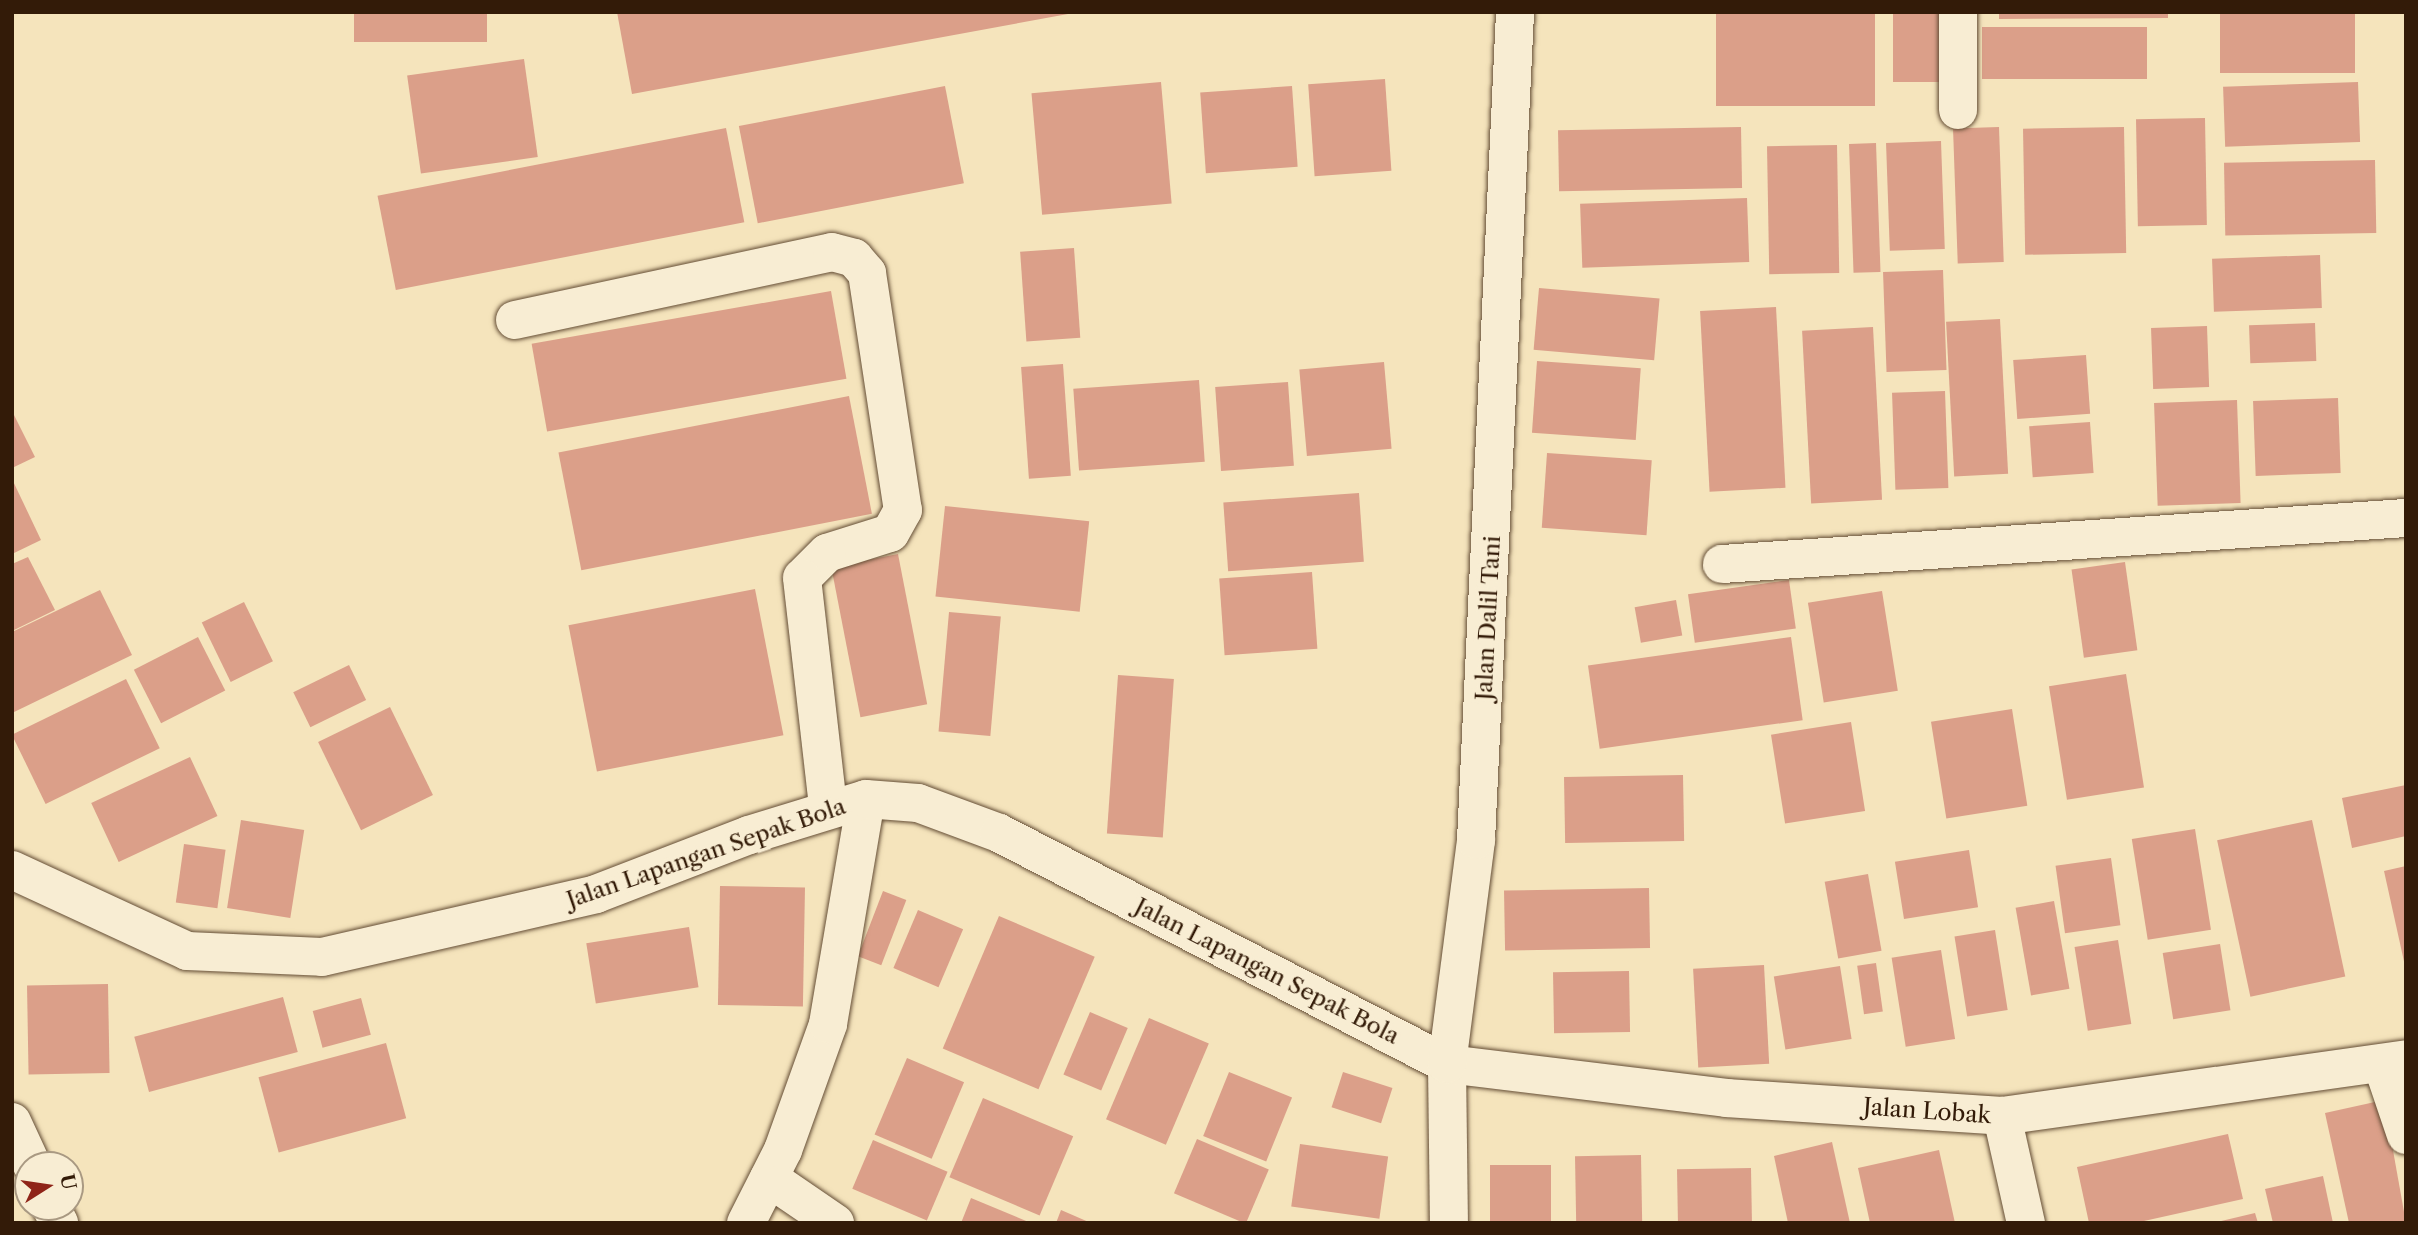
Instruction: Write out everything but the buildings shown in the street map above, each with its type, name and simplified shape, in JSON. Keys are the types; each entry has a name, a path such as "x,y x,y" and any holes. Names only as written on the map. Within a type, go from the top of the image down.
{"street":[{"name":"Jalan Dalil Tani","path":"1449,1223 1447,1064 1476,840 1515,12"},
{"path":"1958,12 1958,110"},
{"path":"515,320 832,252 854,258 867,273 903,510 890,533 827,553 802,578 828,807"},
{"path":"1722,564 2406,518"},
{"name":"Jalan Lapangan Sepak Bola","path":"12,870 187,951 322,957 443,934 596,894 828,807 866,799 918,803 999,833 1447,1064"},
{"path":"746,1223 769,1178 828,1024 866,799"},
{"name":"Jalan Lobak","path":"1447,1064 1726,1098 2002,1116 2394,1061"},
{"path":"2394,1061 2406,1135"},
{"path":"2002,1116 2026,1223"},
{"path":"12,1122 25,1151"},
{"path":"769,1178 835,1223"}]}
